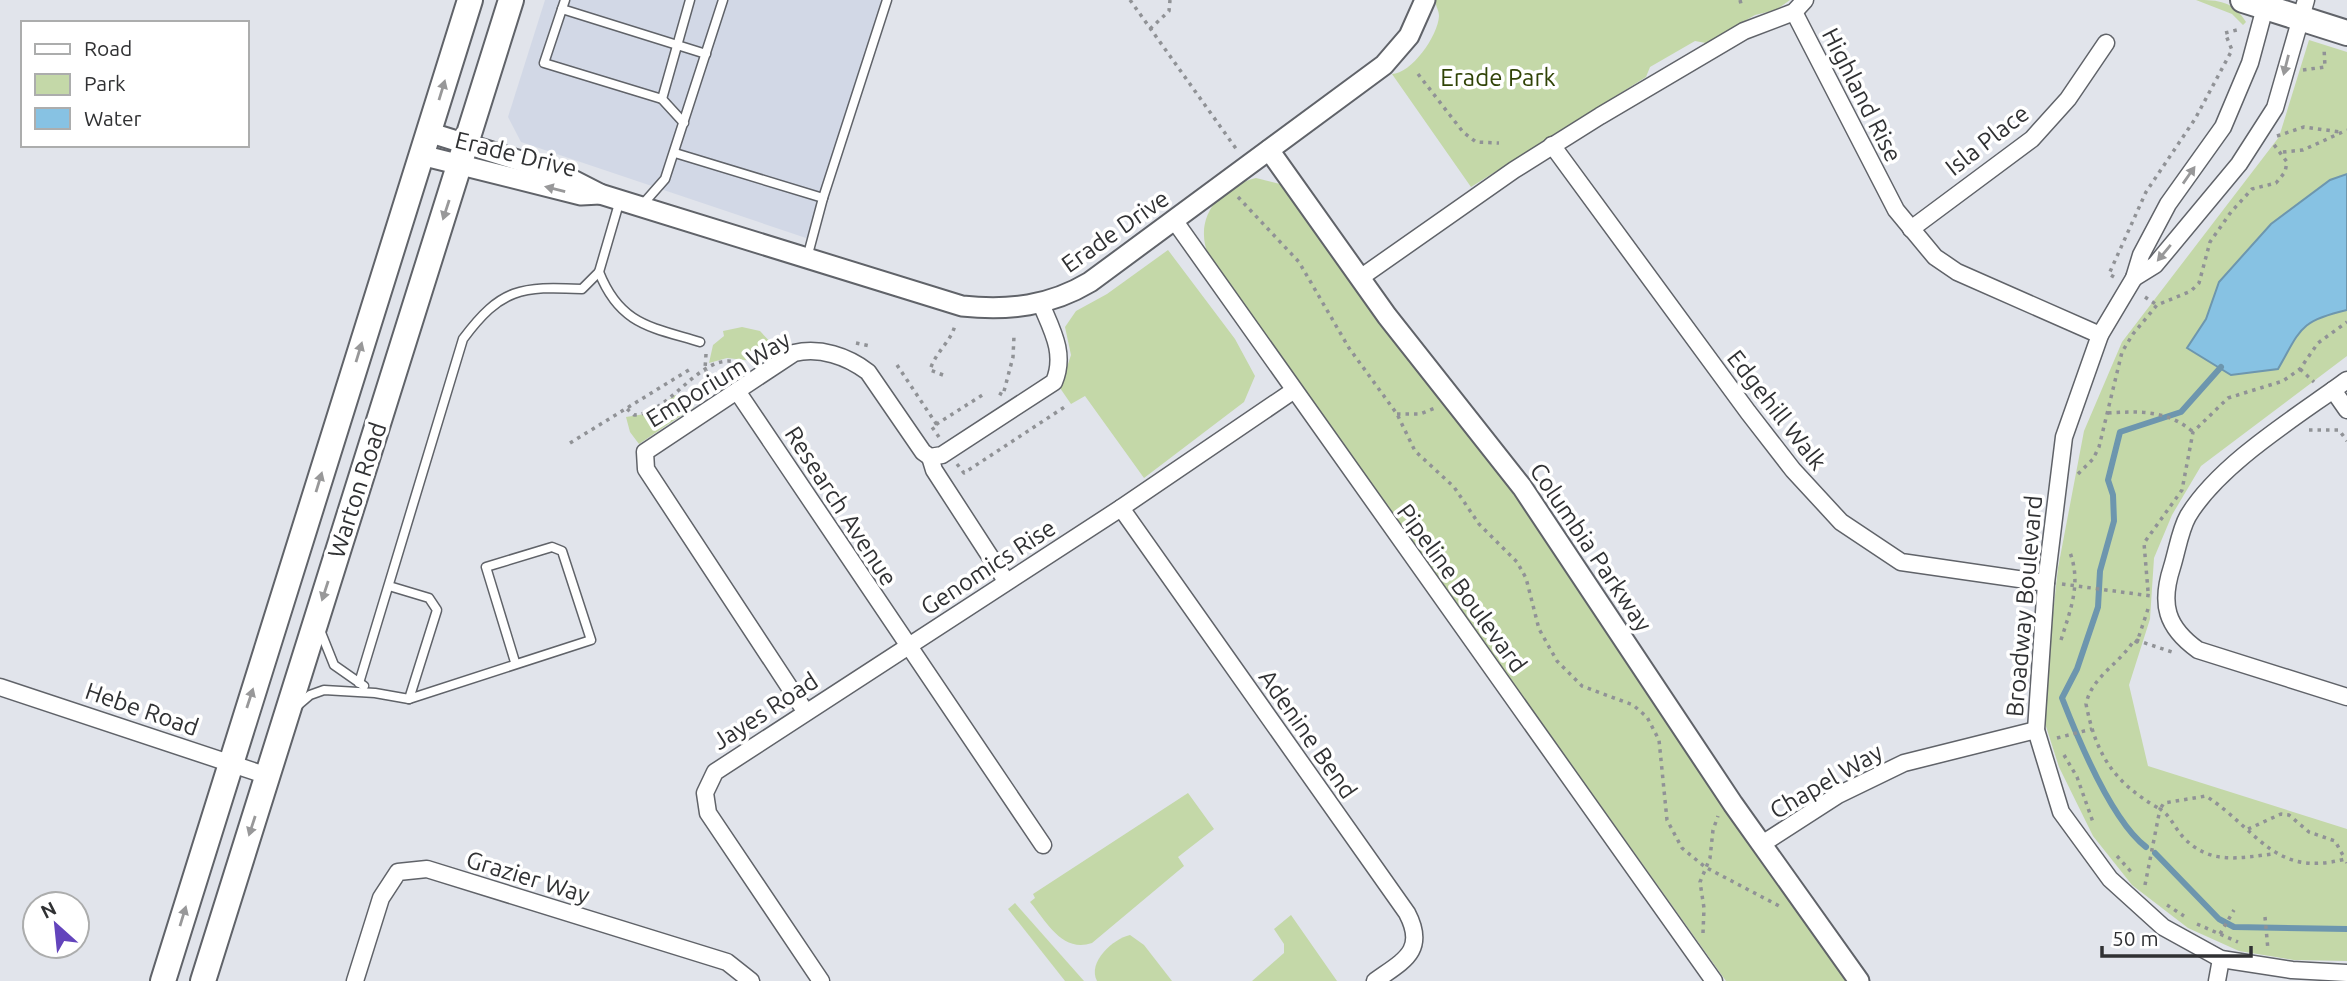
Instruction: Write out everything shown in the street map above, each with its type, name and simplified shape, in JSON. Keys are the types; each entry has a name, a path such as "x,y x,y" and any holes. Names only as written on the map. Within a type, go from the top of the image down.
{"main road":[{"name":"Warton Road","path":"163,981 470,0"},
{"name":"Warton Road","path":"203,981 511,0"},
{"path":"2259,2 2303,9 2347,33"}],"street":[{"name":"Erade Drive","path":"425,144 464,155 559,173 600,194 962,306 1001,309 1041,304 1090,282 1395,56 1417,23 1425,0"},
{"name":"Broadway Boulevard","path":"2259,2 2250,63 2223,127 2168,204 2141,255 2134,278 2100,335 2064,437 2046,583 2036,730 2061,812 2110,879 2164,927 2221,959 2292,970 2347,973"},
{"name":"Highland Rise","path":"1360,278 1552,145 1744,31 1800,6 1881,183 1911,229 1935,257 1957,272 2100,335"},
{"name":"Broadway Boulevard","path":"2134,278 2155,265 2239,164 2268,120 2275,108 2303,9"},
{"name":"Isla Place","path":"1911,229 2032,139 2068,99 2106,43"},
{"name":"Edgehill Walk","path":"1552,145 1793,471 1840,522 1901,562 2046,583"},
{"name":"Columbia Parkway","path":"1269,150 1360,278 1522,487 1762,844 1859,981"},
{"name":"Pipeline Boulevard","path":"1174,220 1714,981"},
{"path":"930,457 942,455 1054,382 1058,371 1058,346 1041,304"},
{"name":"Emporium Way","path":"805,711 644,463 643,457 650,447 794,354 810,350 828,353 857,364 868,372 923,452 930,457 934,470 1006,581"},
{"path":"2347,380 2326,388 2232,466 2188,516 2166,583 2165,611 2182,638 2198,650 2347,697"},
{"path":"2326,388 2347,410"},
{"name":"Research Avenue","path":"737,391 907,646"},
{"name":"Genomics Rise","path":"1043,845 907,646 1121,509 1293,391"},
{"name":"Adenine Bend","path":"1121,509 1413,924 1414,949 1407,958 1375,981"},
{"name":"Jayes Road","path":"821,981 712,821 705,793 715,772 726,762 907,646"},
{"name":"Hebe Road","path":"0,687 128,727 268,776"},
{"name":"Chapel Way","path":"1762,844 1838,795 1904,763 2036,730"},
{"name":"Grazier Way","path":"355,981 381,898 398,872 428,869 727,962 751,981"},
{"path":"2217,981 2221,959"}],"lane":[{"path":"662,99 690,0"},
{"path":"641,207 665,179 723,0"},
{"path":"807,258 823,198 887,0"},
{"path":"684,123 662,99 544,63 564,5 706,54"},
{"path":"675,153 823,198"},
{"path":"359,683 463,339 482,313 505,296 535,287 582,289 599,272 620,200"},
{"path":"599,272 622,312 639,324 700,342"},
{"path":"286,716 310,695 324,690 375,693 409,699 591,640 562,551 552,547 486,567 515,663"},
{"path":"389,586 429,598 437,610 409,699"},
{"path":"316,620 334,664 375,693"}],"path":[{"path":"1130,0 1248,166"},
{"path":"1150,29 1169,11 1170,0"},
{"path":"1418,74 1463,132 1476,142 1499,142"},
{"path":"2272,134 2277,136 2305,127 2340,132"},
{"path":"2283,152 2303,150 2347,130"},
{"path":"2074,477 2093,459 2108,413 2122,352 2157,305 2191,291 2199,283 2204,272 2206,251 2221,226 2252,189 2276,183 2285,172 2287,162 2283,152 2275,144"},
{"path":"1234,191 1241,203 1276,234 1299,262 1349,348 1396,414 1423,462 1454,487 1479,524 1517,562 1526,579 1539,629 1568,674 1594,691 1633,705 1647,717 1659,740 1667,820 1682,848 1705,867 1788,910"},
{"path":"2144,297 2157,305"},
{"path":"943,375 930,370 934,359 953,334 956,323"},
{"path":"999,393 1003,395 1013,357 1014,336"},
{"path":"851,341 870,346"},
{"path":"709,346 705,369 716,391"},
{"path":"928,358 934,359"},
{"path":"627,409 634,415 651,412 705,369 730,361 746,367"},
{"path":"897,365 937,425"},
{"path":"570,443 692,368"},
{"path":"2300,369 2326,388"},
{"path":"1396,414 1420,414 1443,403"},
{"path":"2108,413 2146,411 2185,425 2193,432"},
{"path":"2057,651 2076,586 2077,574 2067,542"},
{"path":"2079,586 2166,599"},
{"path":"2061,737 2090,729"},
{"path":"2053,730 2099,832"},
{"path":"2164,803 2206,796 2266,843 2272,854"},
{"path":"1701,939 1704,908 1700,882 1712,851 1713,830 1724,809"},
{"path":"2145,885 2160,809 2166,813 2184,839 2207,856 2245,858 2272,854 2305,864 2346,861 2336,841 2309,832 2289,814 2281,814 2248,829"},
{"path":"2112,849 2153,892"},
{"path":"2160,899 2189,920 2244,944"},
{"path":"2220,934 2234,910"},
{"path":"2265,917 2268,950"},
{"path":"2254,948 2276,951"}],"shaded area":[{"path":"545,0 890,0 815,241 521,142 508,117"}],"green space":[{"name":"Erade Park","path":"1436,0 1790,0 1776,10 1755,15 1706,43 1695,41 1650,67 1646,77 1471,187 1392,74 1407,68 1429,43 1439,16"},
{"path":"2196,0 2225,3 2236,10 2246,22 2243,25 2232,14"},
{"path":"2309,40 2347,52 2347,356 2201,466 2172,515 2154,558 2150,619 2129,685 2148,766 2347,829 2347,961 2294,960 2239,951 2188,928 2132,885 2093,836 2059,767 2042,714 2058,568 2084,431 2122,342 2279,137"},
{"path":"1256,178 1280,184 1292,198 1386,329 1523,505 1706,779 1847,981 1726,981 1210,259 1204,232 1211,208 1229,190"},
{"path":"1168,250 1235,339 1255,376 1244,402 1144,478 1085,396 1071,404 1060,388 1071,355 1065,327 1076,311 1107,294"},
{"path":"742,327 760,331 774,346 753,361 727,358 709,363 713,345 724,336 723,331"},
{"path":"675,395 694,407 639,444 630,432 626,417 651,413"},
{"path":"1188,793 1214,829 1178,857 1184,866 1092,943 1072,944 1056,934 1030,902 1035,898 1033,894"},
{"path":"1015,903 1084,981 1065,981 1008,909"},
{"path":"1291,915 1337,981 1252,981 1284,953 1284,944 1274,929"},
{"path":"1130,935 1144,945 1172,981 1097,981 1096,966 1103,952 1116,941"}],"water":[{"path":"2347,174 2347,310 2310,323 2297,336 2278,369 2231,375 2187,348 2206,319 2219,282 2271,224 2330,180"}],"waterway":[{"path":"2146,847 2121,819 2097,778 2062,698 2077,669 2098,607 2100,571 2114,521 2113,495 2108,480 2120,432 2181,412 2221,367"},
{"path":"2155,853 2219,919 2234,927 2347,929"}]}
